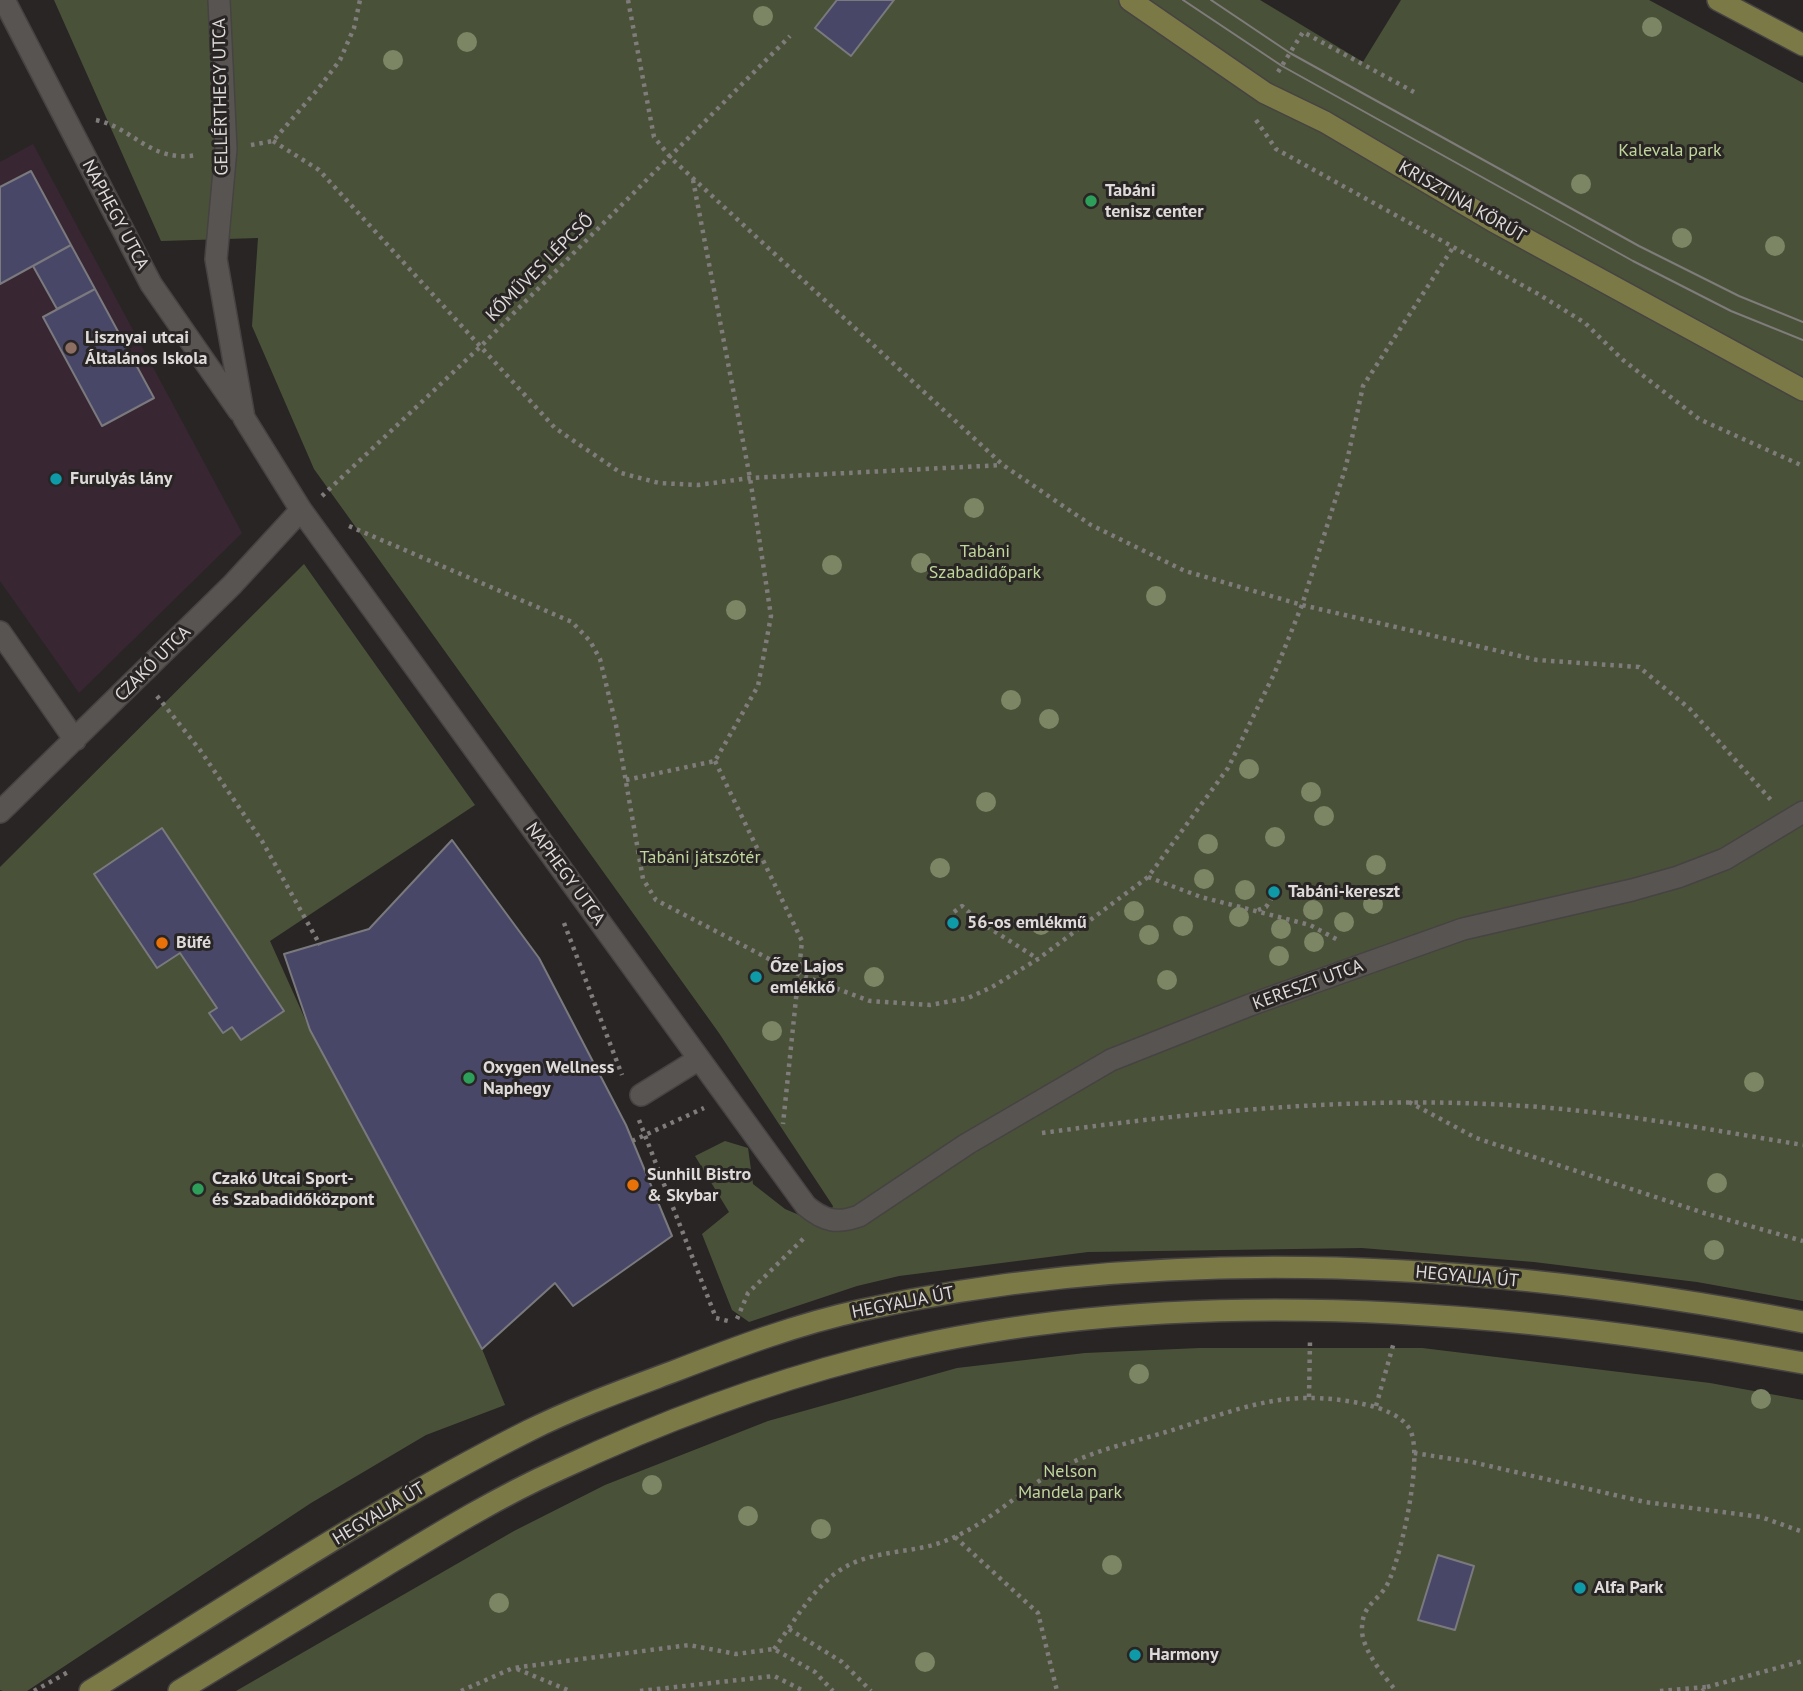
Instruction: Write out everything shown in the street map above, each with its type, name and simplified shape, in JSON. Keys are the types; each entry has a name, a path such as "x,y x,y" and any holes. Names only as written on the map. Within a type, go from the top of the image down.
{"main road":[{"name":"KRISZTINA KÖRÚT","path":"1130,0 1265,93 1325,122 1493,221 1803,390"},
{"path":"1718,0 1803,45"},
{"name":"HEGYALJA ÚT","path":"90,1691 347,1532 532,1429 625,1389 744,1345 859,1310 990,1286 1071,1276 1157,1270 1271,1267 1490,1278 1653,1296 1803,1322"},
{"path":"179,1691 466,1517 554,1471 645,1432 759,1390 865,1358 958,1337 1047,1323 1139,1314 1253,1311 1362,1314 1574,1329 1803,1363"}],"street":[{"name":"NAPHEGY UTCA","path":"4,0 151,284 244,418"},
{"name":"GELLÉRTHEGY UTCA","path":"219,0 226,149 216,259 244,418 301,510"},
{"name":"NAPHEGY UTCA","path":"301,510 806,1206 819,1217 840,1222"},
{"name":"CZAKÓ UTCA","path":"0,812 142,675 301,510"},
{"path":"0,632 75,740"},
{"name":"KERESZT UTCA","path":"840,1222 880,1204 967,1144 1111,1060 1250,1005 1463,929 1678,877 1724,859 1794,818"},
{"path":"641,1095 699,1059"}],"path":[{"path":"360,0 354,28 340,60 273,141 320,170 555,428 621,472 659,483 698,485 750,478 1003,465"},
{"path":"628,0 654,136 671,158 1003,465 1091,525 1185,571 1302,606 1537,660 1639,667 1689,709 1769,798 1794,818"},
{"path":"1276,75 1303,32 1414,92"},
{"name":"KŐMŰVES LÉPCSŐ","path":"301,510 351,471 481,346 790,36"},
{"path":"1252,115 1276,149 1452,249 1540,295 1585,323 1623,360 1699,419 1803,466"},
{"path":"63,118 99,120 117,128 135,142 171,156 192,156 226,149"},
{"path":"626,780 715,761 758,686 771,616 750,478 692,179"},
{"path":"371,537 572,622 590,641 600,659 626,780 643,879 656,901 799,974 870,1001 930,1005 968,998 1038,959 1148,877 1228,768 1275,672 1302,606 1346,466 1363,386 1452,249"},
{"path":"142,675 200,750 262,841 320,945"},
{"path":"715,761 802,942 782,1124 789,1135"},
{"path":"1148,877 1201,897 1310,925 1338,940"},
{"path":"1257,911 1266,907 1273,896"},
{"path":"954,912 962,906 980,922 1038,959"},
{"path":"632,1141 727,1097"},
{"path":"1408,1102 1476,1138 1704,1213 1803,1241"},
{"path":"1029,1135 1268,1107 1408,1102 1510,1105 1664,1123 1803,1145"},
{"path":"736,1323 748,1293 804,1238 840,1222"},
{"path":"1309,1397 1310,1341"},
{"path":"1376,1406 1394,1342"},
{"path":"774,1649 818,1591 847,1566 955,1536 1075,1461 1249,1406 1309,1397 1376,1406 1397,1417 1410,1428 1414,1453 1413,1486 1405,1525 1388,1584 1364,1611 1362,1634 1380,1671 1396,1691"},
{"path":"1414,1453 1472,1462 1645,1502 1761,1517 1803,1532"},
{"path":"955,1536 1038,1613 1057,1691"},
{"path":"789,1629 842,1662 871,1691"},
{"path":"461,1691 513,1668 689,1645 736,1654 774,1649 815,1672 833,1691"},
{"path":"1660,1691 1705,1689 1803,1661"},
{"path":"513,1668 539,1676 570,1691"},
{"path":"640,1691 774,1676 804,1691"}],"shaded area":[{"name":"Lisznyai utcai Általános Iskola","path":"33,144 242,533 79,693 0,581 0,162"}],"green space":[{"name":"Tabáni Szabadidőpark","path":"54,0 1260,0 1363,62 1401,0 1649,0 1803,83 1803,1301 1697,1282 1534,1262 1362,1248 1088,1252 899,1276 857,1286 749,1322 732,1310 702,1234 729,1212 695,1156 725,1141 748,1148 753,1184 785,1209 825,1226 833,1206 719,1033 314,469 252,326 258,238 161,241"},
{"name":"Czakó Utcai Sport- és Szabadidőközpont","path":"304,564 475,805 270,941 310,1030 482,1349 505,1405 426,1435 311,1503 27,1691 3,1691 0,1690 0,867"},
{"name":"Nelson Mandela park","path":"1200,1348 1422,1348 1710,1383 1803,1400 1803,1691 236,1691 514,1531 605,1485 768,1421 957,1368 1085,1353"}],"building":[{"path":"837,0 894,0 851,56 815,28"},
{"path":"31,171 71,245 0,284 0,187"},
{"path":"71,245 95,289 57,309 33,266"},
{"path":"95,289 154,398 102,426 43,317"},
{"path":"162,828 284,1011 241,1040 232,1027 223,1033 209,1013 217,1008 180,953 157,968 94,874"},
{"name":"Oxygen Wellness Naphegy","path":"452,840 539,958 626,1125 672,1236 573,1306 555,1283 482,1349 310,1030 284,954 369,929"},
{"path":"1438,1555 1474,1566 1455,1630 1418,1620"}],"tram line":[{"path":"1183,0 1282,66 1633,261 1731,311 1803,340"},
{"path":"1211,0 1290,53 1639,246 1739,296 1803,322"}],"place":[{"name":"Tabáni tenisz center","path":"1091,201"},
{"name":"Lisznyai utcai Általános Iskola","path":"71,348"},
{"name":"Furulyás lány","path":"56,479"},
{"name":"Tabáni-kereszt","path":"1274,892"},
{"name":"56-os emlékmű","path":"953,923"},
{"name":"Büfé","path":"162,943"},
{"name":"Őze Lajos emlékkő","path":"756,977"},
{"name":"Oxygen Wellness Naphegy","path":"469,1078"},
{"name":"Sunhill Bistro & Skybar","path":"633,1185"},
{"name":"Czakó Utcai Sport- és Szabadidőközpont","path":"198,1189"},
{"name":"Alfa Park","path":"1580,1588"},
{"name":"Harmony","path":"1135,1655"}],"park label":[{"name":"Kalevala park","path":"1670,151"},
{"name":"Tabáni játszótér","path":"700,858"}]}
